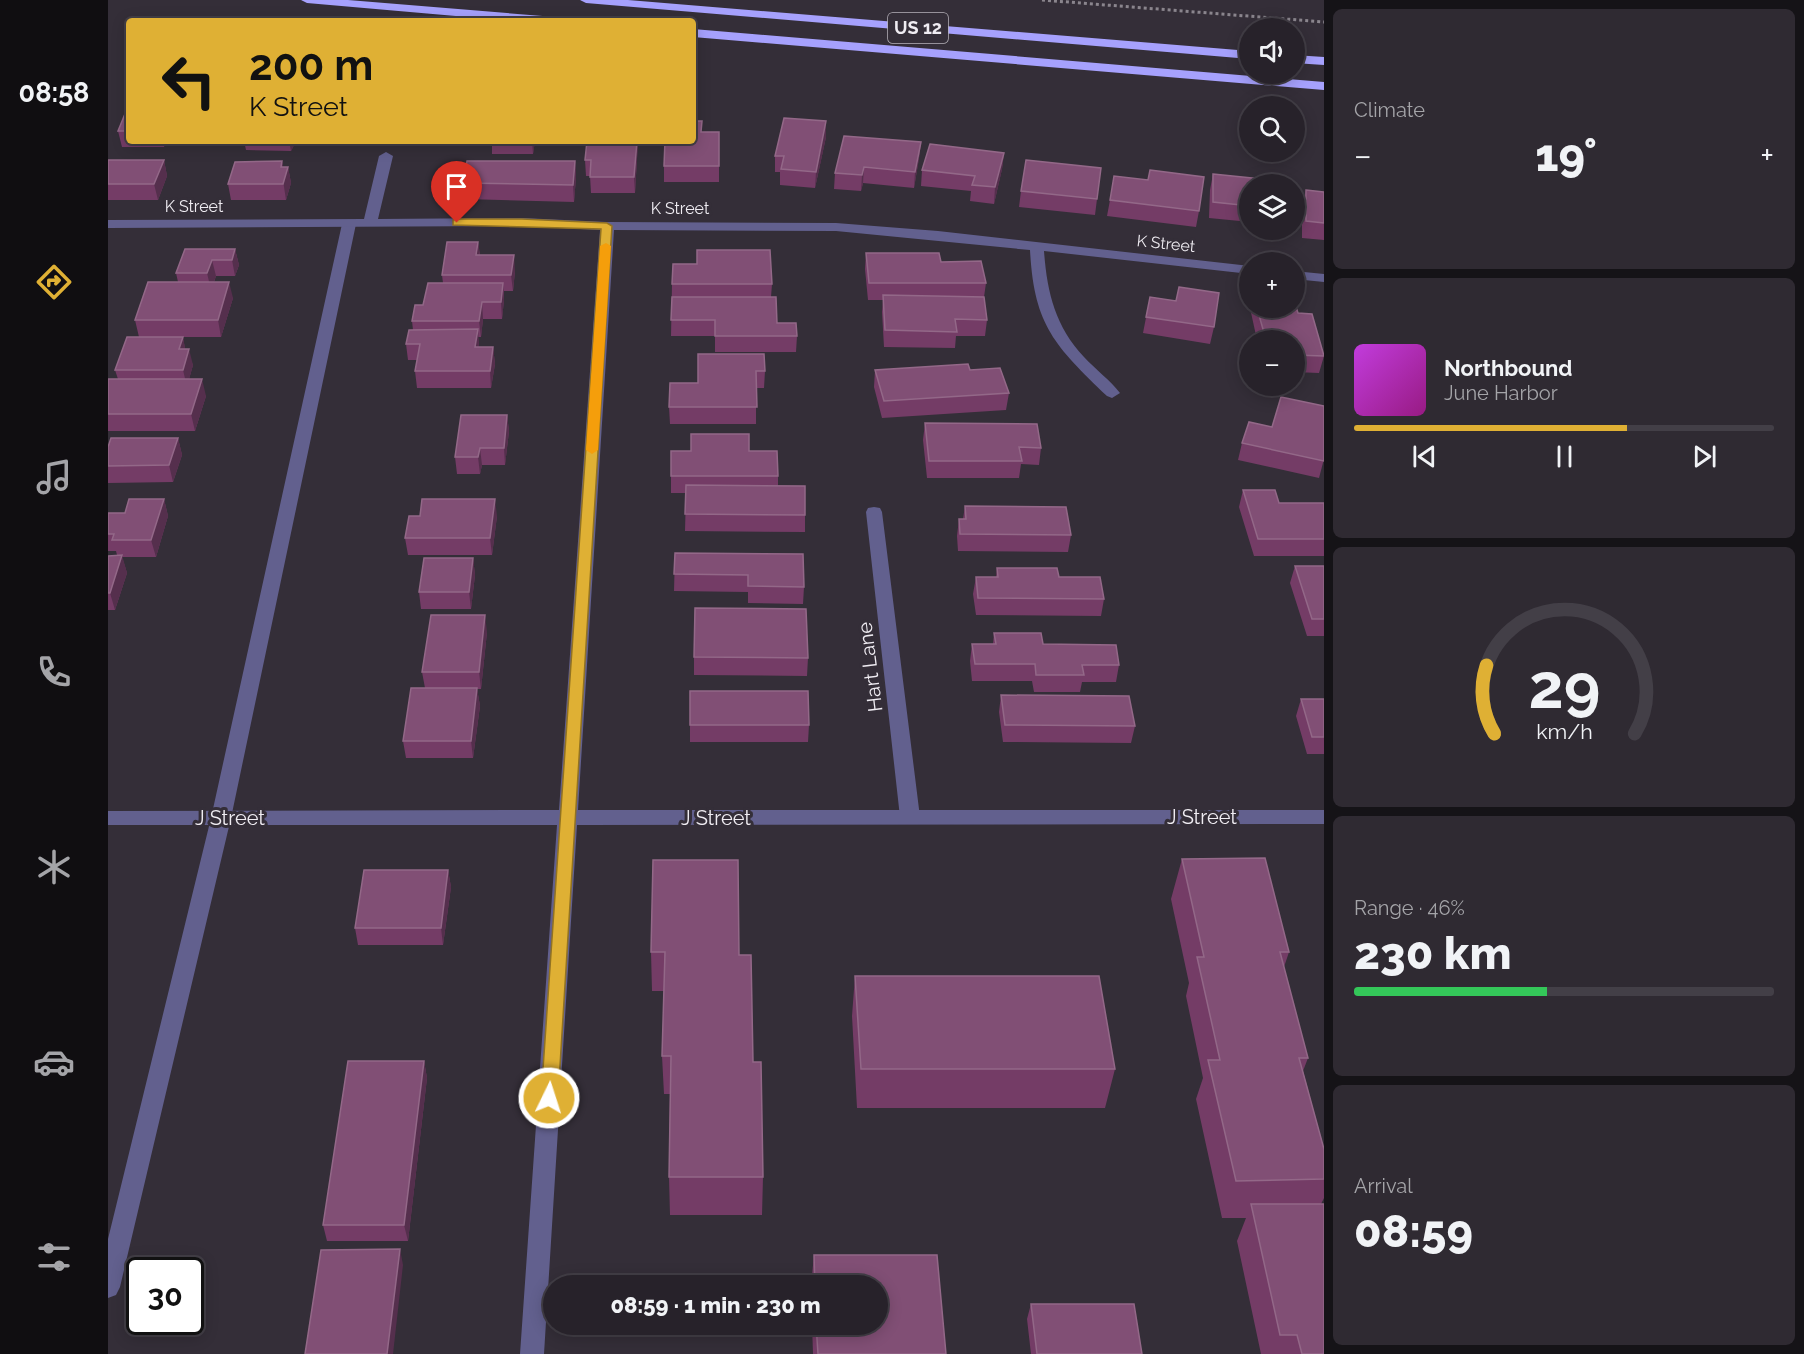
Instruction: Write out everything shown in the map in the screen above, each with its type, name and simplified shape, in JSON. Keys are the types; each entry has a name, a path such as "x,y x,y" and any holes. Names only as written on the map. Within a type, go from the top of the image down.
{"highway":[{"path":"307,0 520,18"},
{"name":"US 12","path":"586,0 1239,54"},
{"name":"US 12","path":"696,33 1324,86"},
{"path":"1305,60 1324,61"}],"street":[{"path":"370,223 386,156"},
{"name":"K Street","path":"108,224 522,222 607,226 836,228 898,231 1239,269"},
{"path":"108,1287 221,818 349,224"},
{"path":"532,1354 607,226"},
{"path":"1037,247 1042,300 1054,330 1075,357 1112,393"},
{"path":"1305,276 1324,278"},
{"name":"Hart Lane","path":"874,512 910,817"},
{"name":"J Street","path":"108,818 1324,817"}],"path":[{"path":"1042,0 1324,22"}],"building":[{"path":"126,111 126,131 118,131"},
{"path":"784,118 826,121 816,172 781,169 784,156 775,156"},
{"path":"696,121 702,121 701,132 719,132 719,166 664,166 665,144 696,144"},
{"path":"844,136 921,142 915,172 864,167 862,175 835,173"},
{"path":"587,144 637,144 634,177 590,177 591,160 585,160"},
{"path":"930,144 1004,153 995,187 972,185 975,176 922,170"},
{"path":"108,160 164,160 154,184 108,184"},
{"path":"1026,160 1101,168 1097,199 1021,191"},
{"path":"282,161 281,167 288,167 283,184 228,184 235,162"},
{"path":"467,161 575,161 573,185 463,183"},
{"path":"1150,170 1204,177 1199,211 1110,200 1114,176 1148,180"},
{"path":"1213,174 1239,177 1239,205 1213,202"},
{"path":"1306,190 1324,192 1324,223 1306,221"},
{"path":"447,242 478,242 476,255 514,255 511,275 442,275"},
{"path":"185,249 235,249 232,260 212,260 207,273 176,273"},
{"path":"697,250 770,250 772,284 672,284 673,264 697,264"},
{"path":"866,253 939,253 941,262 981,261 986,283 869,283"},
{"path":"148,282 229,282 218,320 135,320"},
{"path":"428,283 503,283 501,302 482,302 479,321 412,321 415,305 423,305"},
{"path":"1179,287 1219,293 1214,327 1146,317 1150,297 1176,301"},
{"path":"883,295 984,297 987,320 955,319 957,332 885,330"},
{"path":"672,297 776,297 777,323 796,323 797,336 715,336 715,320 671,320"},
{"path":"1305,314 1312,314 1324,356 1305,355 1305,330 1263,330 1260,318 1305,318"},
{"path":"478,329 475,347 493,347 490,371 415,371 420,344 406,344 409,330"},
{"path":"127,337 183,337 179,349 189,349 183,370 115,370"},
{"path":"698,354 764,354 765,371 756,371 757,407 669,407 670,383 698,383"},
{"path":"968,364 970,370 1000,368 1009,393 884,401 875,370"},
{"path":"108,379 202,379 191,414 108,414"},
{"path":"1281,397 1324,406 1324,461 1242,443 1249,422 1272,427"},
{"path":"461,415 507,415 504,448 480,448 478,457 455,457"},
{"path":"925,423 1037,424 1041,448 1019,447 1022,461 929,461"},
{"path":"691,434 749,434 749,451 777,451 778,476 671,476 671,451 691,451"},
{"path":"111,438 178,438 169,465 108,466 108,447"},
{"path":"686,485 805,486 805,515 685,514"},
{"path":"1243,490 1275,490 1279,503 1324,503 1324,539 1258,539"},
{"path":"129,499 164,499 151,540 112,540 114,534 108,534 108,513 125,513"},
{"path":"422,499 495,499 490,538 405,538 409,516 420,516"},
{"path":"965,506 1066,507 1071,535 960,534 959,519 966,519"},
{"path":"675,553 803,554 804,587 748,586 748,575 674,574"},
{"path":"122,555 110,593 108,593 108,556"},
{"path":"424,558 473,558 469,592 419,592"},
{"path":"1295,566 1324,566 1324,619 1312,619"},
{"path":"997,568 1057,568 1059,577 1100,577 1104,599 978,598 976,577 998,577"},
{"path":"695,608 806,609 808,658 694,657"},
{"path":"431,615 485,615 479,672 422,672"},
{"path":"994,633 1041,633 1043,644 1116,645 1119,665 1082,665 1084,675 1036,675 1035,664 975,664 972,644 996,644"},
{"path":"411,688 477,688 471,741 403,741"},
{"path":"690,691 808,691 809,725 690,725"},
{"path":"1001,695 1129,696 1135,726 1005,725"},
{"path":"1301,699 1324,699 1324,737 1312,737"},
{"path":"1265,858 1289,952 1280,952 1308,1058 1299,1058 1324,1149 1324,1179 1236,1181 1208,1060 1220,1060 1197,957 1204,957 1182,859"},
{"path":"653,860 738,860 739,955 751,955 753,1062 761,1062 763,1177 669,1177 671,1056 662,1056 665,952 651,952"},
{"path":"364,870 448,870 441,928 355,928"},
{"path":"855,976 1099,976 1115,1069 861,1069"},
{"path":"348,1061 424,1061 404,1225 323,1225"},
{"path":"1251,1204 1324,1204 1324,1354 1302,1354 1297,1335 1280,1335"},
{"path":"400,1249 387,1354 305,1354 321,1250"},
{"path":"814,1255 937,1255 946,1354 818,1354 817,1335 888,1335 888,1275 815,1275"},
{"path":"1031,1304 1134,1304 1142,1354 1037,1354"}],"slow traffic":[{"path":"592,450 606,246"}],"route":[{"path":"457,223 522,222 607,226 549,1098"}]}
